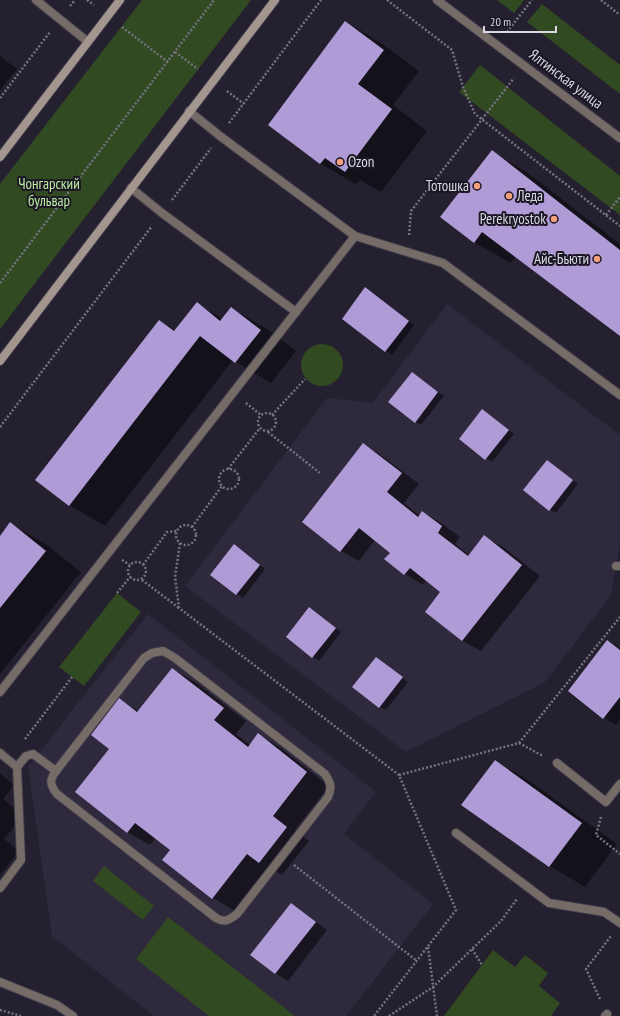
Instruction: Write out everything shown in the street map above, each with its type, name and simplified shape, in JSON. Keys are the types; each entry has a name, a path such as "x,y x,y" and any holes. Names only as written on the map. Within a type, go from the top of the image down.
{"main road":[{"path":"0,157 120,0"},
{"path":"0,361 275,0"}],"street":[{"path":"36,0 88,42"},
{"name":"Ялтинская улица","path":"437,0 620,138"},
{"path":"190,111 220,136 355,236 443,262 620,395"},
{"path":"131,188 162,213 296,312"},
{"path":"0,692 355,236"},
{"path":"163,651 175,658 319,770 330,782 331,790 328,798 283,856 238,914 229,921 222,921 57,794 51,786 51,778 144,658 152,653 163,651"},
{"path":"0,753 16,767"},
{"path":"0,888 21,860 16,767 26,756 33,754 56,771"},
{"path":"557,763 606,802 620,784"},
{"path":"456,833 549,903 604,912 618,927"},
{"path":"0,982 57,1005 72,1016"}],"path":[{"path":"0,98 75,0"},
{"path":"87,0 94,5"},
{"path":"0,283 214,0"},
{"path":"387,0 452,50 463,87 475,114 620,226"},
{"path":"496,45 532,0"},
{"path":"601,0 620,15"},
{"path":"122,27 168,62"},
{"path":"175,52 198,69"},
{"path":"407,252 411,211 515,77"},
{"path":"226,91 244,104"},
{"path":"606,215 620,197"},
{"path":"272,415 305,379"},
{"path":"268,432 274,429 276,423 272,415 267,413 261,415 258,420 260,428 268,432 320,473"},
{"path":"228,469 237,474 238,483 231,489 222,486 219,481 220,474 228,469 260,428"},
{"path":"192,527 222,486"},
{"path":"143,565 167,532 177,531 182,526 192,527"},
{"path":"177,531 178,540 183,544 189,544 194,541 196,535 192,527"},
{"path":"142,580 146,572 143,565 138,562 130,565 128,573 130,578 135,581 142,580 179,608"},
{"path":"117,593 130,578"},
{"path":"399,774 519,743 620,617"},
{"path":"8,760 72,677"},
{"path":"519,743 557,763"},
{"path":"606,802 596,835 620,854"},
{"path":"283,856 417,961"},
{"path":"390,1016 433,987 501,921 526,887"},
{"path":"606,1015 586,969 618,927"},
{"path":"428,946 437,1016"},
{"path":"472,949 482,965"},
{"path":"0,1010 21,1016"}],"shaded area":[{"path":"447,304 620,435 620,543 611,595 545,682 406,752 185,586 327,398 373,403"},
{"path":"148,614 376,792 344,834 433,904 346,1016 154,1016 52,936 28,767"}],"green space":[{"name":"Чонгарский бульвар","path":"142,0 251,0 0,329 0,184"},
{"path":"497,0 524,0 514,13"},
{"path":"542,4 620,65 620,94 527,22"},
{"path":"480,65 620,176 620,215 459,92"},
{"path":"318,344 326,344 334,347 340,353 343,365 340,377 334,383 326,386 318,386 310,383 304,377 301,369 301,361 304,353 310,347"},
{"path":"117,593 141,612 84,686 59,667"},
{"path":"104,866 154,906 143,920 93,881"},
{"path":"168,917 295,1016 209,1016 136,959"},
{"path":"493,950 515,967 525,955 548,973 539,986 560,1003 551,1016 444,1016"}],"building":[{"path":"345,21 384,50 358,84 392,109 345,172 325,158 320,164 268,125"},
{"path":"492,150 620,250 620,336 482,232 474,243 440,217"},
{"path":"365,287 409,321 385,352 342,319"},
{"path":"197,302 220,321 231,307 261,330 235,363 200,336 69,506 35,480 159,320 174,331"},
{"path":"412,372 438,392 415,423 388,402"},
{"path":"482,409 509,430 485,460 459,439"},
{"path":"363,443 402,473 387,492 418,517 422,511 442,526 438,533 468,556 484,535 522,565 462,641 425,612 440,592 410,568 404,575 384,559 390,553 359,528 340,552 302,522"},
{"path":"547,460 573,480 549,511 523,490"},
{"path":"10,522 46,551 0,608 0,536"},
{"path":"234,544 260,565 236,595 210,575"},
{"path":"309,607 336,628 312,658 286,637"},
{"path":"607,640 620,650 620,697 603,719 568,691"},
{"path":"376,657 403,677 379,708 352,687"},
{"path":"172,668 224,708 214,720 248,747 258,733 307,772 273,816 287,827 259,863 247,854 212,899 162,860 170,850 135,823 127,833 75,792 109,749 91,735 119,698 137,712"},
{"path":"495,760 582,823 549,867 461,805"},
{"path":"291,903 316,922 275,974 250,955"}],"place":[{"name":"Ozon","path":"340,162"},
{"name":"Тотошка","path":"477,186"},
{"name":"Леда","path":"509,196"},
{"name":"Perekryostok","path":"554,219"},
{"name":"Айс-Бьюти","path":"597,259"}]}
